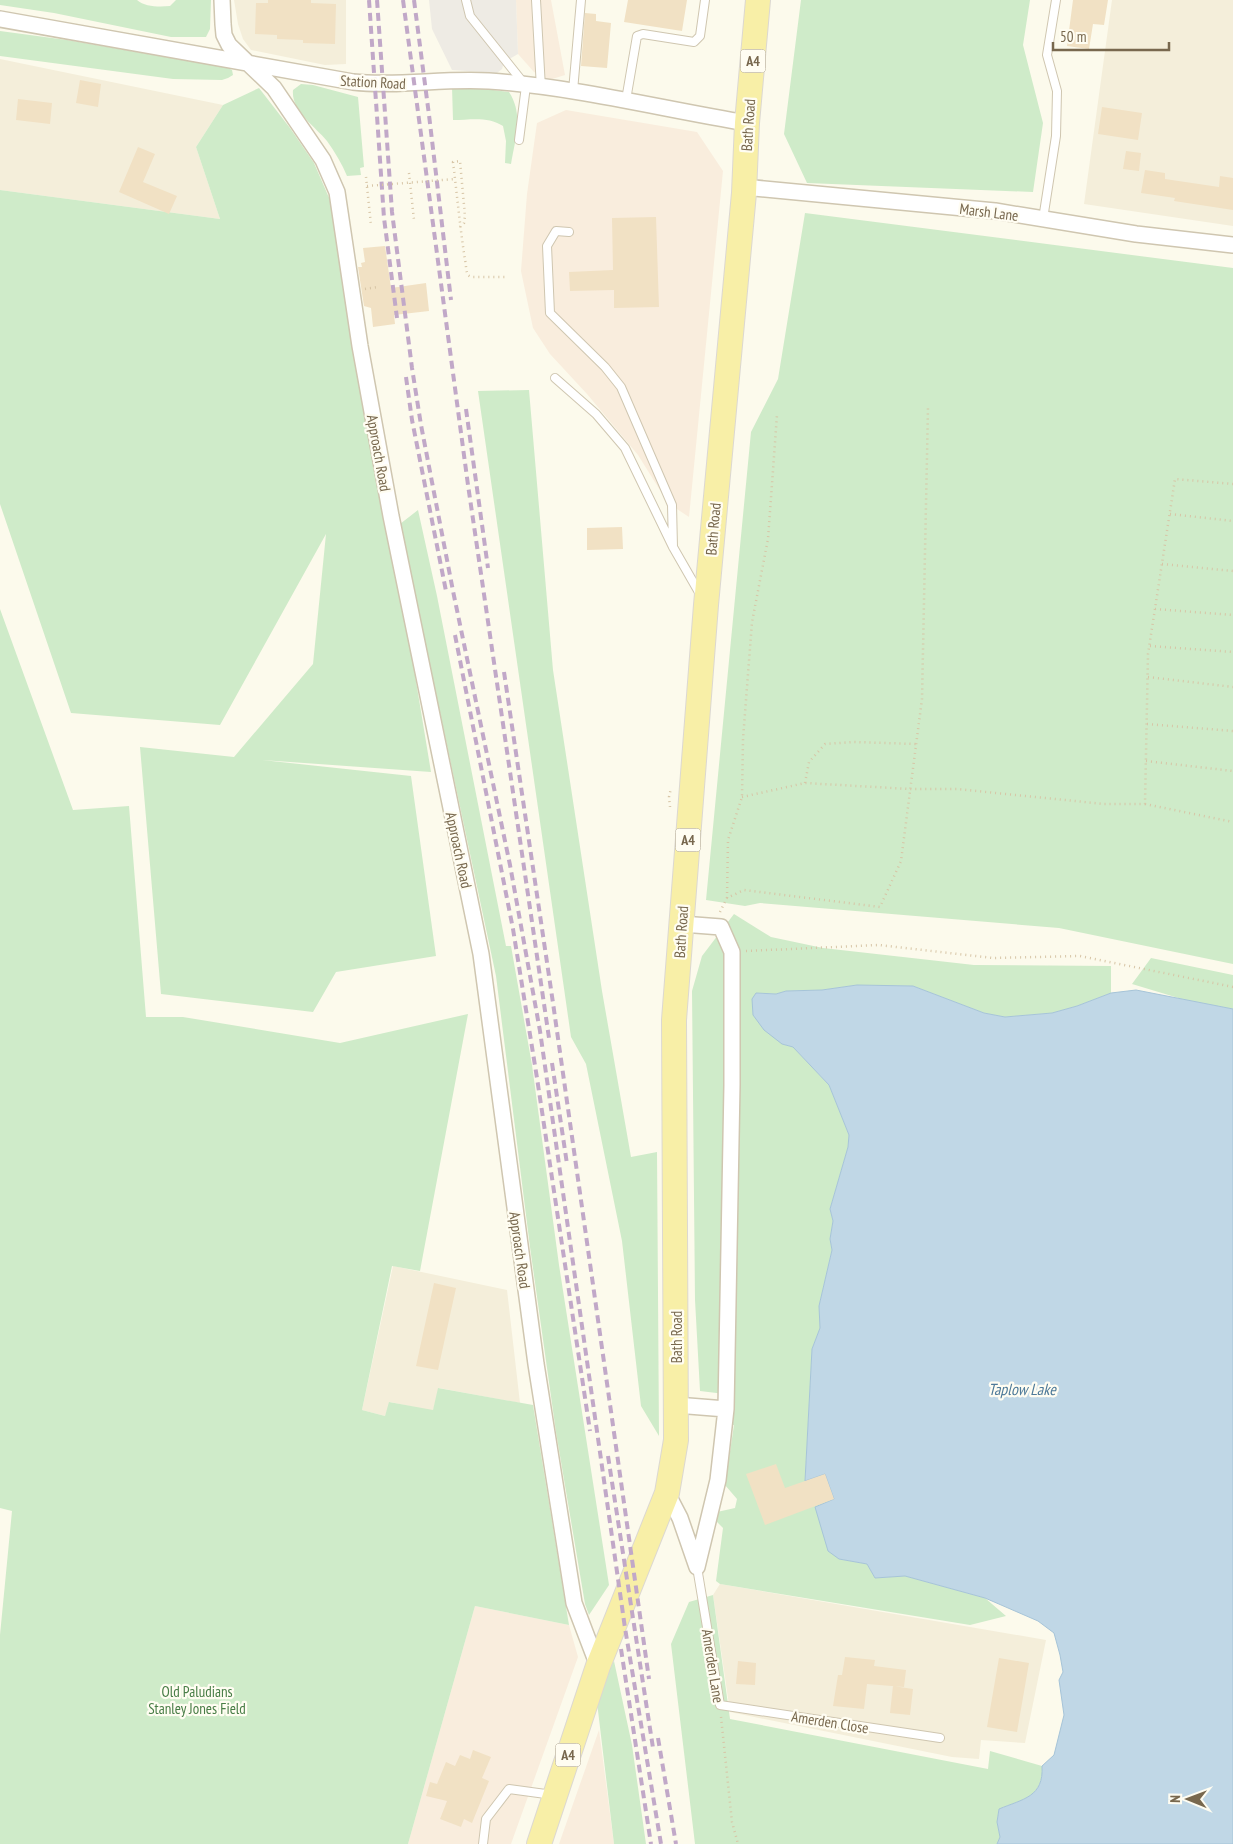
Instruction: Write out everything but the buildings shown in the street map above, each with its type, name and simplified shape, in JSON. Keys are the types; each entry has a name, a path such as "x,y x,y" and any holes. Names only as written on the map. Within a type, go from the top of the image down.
{"main road":[{"name":"Bath Road","path":"539,1844 598,1666 667,1493 676,1440 674,1020 706,605 744,187 747,123 758,0"}],"street":[{"name":"Approach Road","path":"222,0 224,35 229,45 269,82 278,94 323,160 337,192 360,346 391,516 480,954 536,1364 574,1603 589,1638 598,1666"},
{"name":"Station Road","path":"0,19 363,84 397,85 451,80 489,81 626,100 747,123"},
{"name":"Marsh Lane","path":"744,187 995,211 1136,234 1233,245"},
{"path":"682,924 722,927 732,952 732,1085 726,1409 718,1480 697,1567"},
{"path":"676,1405 726,1409"},
{"name":"Amerden Lane","path":"667,1493 680,1518 697,1567"}],"lane":[{"path":"466,0 470,16 526,86 518,140"},
{"path":"536,0 542,88"},
{"path":"573,92 581,0"},
{"path":"626,100 637,36 643,34 694,42 700,36 706,0"},
{"path":"1043,219 1056,136 1057,91 1047,55 1056,0"},
{"path":"569,232 556,231 547,246 550,313 605,367 621,387 672,505 673,547"},
{"path":"555,378 596,414 625,448 673,547 706,605"},
{"name":"Amerden Lane","path":"697,1567 720,1705"},
{"name":"Amerden Close","path":"720,1705 940,1738"},
{"path":"483,1844 486,1819 510,1789 554,1795"}],"path":[{"path":"460,227 463,226 466,216 460,161 453,162 460,227 468,275 472,277 504,277"},
{"path":"409,173 414,220"},
{"path":"366,177 370,225"},
{"path":"367,186 455,179"},
{"path":"727,898 744,890 880,907 901,861 922,700 928,407"},
{"path":"712,926 727,898 728,840 742,797 743,740 752,622 768,538 777,415"},
{"path":"1145,804 1150,646 1175,479 1233,484"},
{"path":"1170,514 1233,521"},
{"path":"1162,564 1233,571"},
{"path":"1155,609 1233,615"},
{"path":"1150,646 1233,652"},
{"path":"1148,677 1233,687"},
{"path":"1147,724 1233,731"},
{"path":"805,784 809,762 825,744 854,742 916,744"},
{"path":"1146,761 1233,771"},
{"path":"742,797 805,784 910,789 957,789 1104,804 1145,804 1233,822"},
{"path":"732,952 879,944 993,958 1080,956 1233,987"},
{"name":"Amerden Lane","path":"720,1705 732,1822 738,1844"}],"shaded area":[{"path":"234,0 346,0 346,64 325,65 251,50 243,39"},
{"path":"429,0 516,0 518,54 504,62 502,69 497,73 452,70 432,29"},
{"path":"516,0 551,0 565,75 549,80 534,72 518,54"},
{"path":"1112,0 1233,0 1233,226 1084,204"},
{"path":"0,59 223,105 196,147 220,219 0,190"},
{"path":"566,110 697,132 723,171 689,517 668,503 638,455 587,394 550,354 533,328 521,271 527,194 537,123"},
{"path":"393,1266 507,1290 520,1403 439,1388 433,1411 390,1402 385,1416 362,1410"},
{"path":"720,1584 1046,1640 1025,1743 981,1740 979,1759 952,1757 730,1712 713,1595"},
{"path":"475,1606 569,1625 578,1657 511,1844 408,1844"},
{"path":"599,1730 614,1844 559,1844"}],"green space":[{"path":"0,0 137,0 148,5 170,6 176,0 211,0 210,29 206,37 171,37 54,13 0,5"},
{"path":"801,0 1030,0 1023,45 1043,123 1033,192 807,183 784,134"},
{"path":"0,31 67,40 228,68 232,70 233,75 222,80 173,79 0,56"},
{"path":"301,84 313,85 358,97 364,167 360,168 361,175 347,176 327,141 305,118 296,105 293,98 293,90"},
{"path":"452,87 509,92 514,101 517,118 511,164 505,163 506,141 503,126 485,120 453,120"},
{"path":"259,88 314,163 330,200 354,351 412,657 431,772 262,760 411,776 436,956 336,972 313,1012 161,994 140,747 234,757 313,664 326,534 220,725 71,713 0,504 0,190 220,219 196,147 223,105"},
{"path":"805,213 1233,268 1233,964 1059,928 760,903 745,906 706,900 751,432 778,379"},
{"path":"529,390 553,670 602,991 631,1157 657,1152 659,1436 641,1406 622,1241 586,1064 571,1037 478,391"},
{"path":"418,510 437,596 506,946 511,946 532,1065 559,1265 609,1585 589,1615 585,1604 556,1432 530,1247 496,976 400,524"},
{"name":"Old Paludians Stanley Jones Field","path":"0,609 73,810 129,806 146,1017 183,1017 340,1043 468,1014 420,1271 392,1266 362,1410 385,1416 389,1402 433,1410 438,1388 533,1405 569,1625 475,1606 408,1844 0,1844 0,1635 12,1511 0,1508"},
{"path":"734,914 771,937 823,948 974,965 1111,966 1111,993 1052,1013 1005,1017 984,1013 913,986 857,985 822,990 786,991 776,994 756,993 782,1044 793,1047 829,1085 849,1135 848,1147 830,1209 833,1221 830,1239 832,1250 819,1306 820,1328 812,1349 805,1480 825,1474 834,1499 815,1507 839,1559 867,1564 875,1578 905,1576 985,1598 1006,1616 970,1625 720,1584 716,1581 723,1528 717,1522 717,1512 735,1508 737,1499 725,1485 734,1425 732,1425 733,1395 700,1391 695,1300 692,991 702,956"},
{"path":"1151,958 1233,975 1233,1009 1185,1000 1132,984"},
{"path":"713,1595 730,1719 988,1769 990,1751 1042,1766 1042,1776 1036,1791 1024,1799 999,1809 997,1822 1000,1837 997,1844 695,1844 671,1644 689,1602"},
{"path":"614,1661 632,1745 646,1844 614,1844 596,1694"}],"water":[{"name":"Taplow Lake","path":"857,985 913,986 984,1013 1005,1017 1052,1013 1111,993 1136,990 1233,1009 1233,1844 997,1844 1000,1837 997,1822 999,1809 1024,1799 1036,1791 1042,1776 1042,1766 1054,1755 1064,1715 1059,1680 1063,1672 1054,1633 1038,1621 985,1598 905,1576 875,1578 867,1564 839,1559 828,1551 815,1507 834,1499 825,1474 805,1481 812,1349 820,1328 819,1306 832,1250 830,1239 833,1221 830,1209 848,1147 849,1135 829,1085 793,1047 782,1044 764,1030 753,1015 752,999 756,993 776,994 786,991 822,990"}],"railway":[{"path":"369,0 384,218 397,318"},
{"path":"377,0 392,212 412,368 453,591 510,865 540,1031 625,1628 661,1844"},
{"path":"403,0 468,485 549,1038"},
{"path":"414,0 451,300"},
{"path":"406,377 412,420 446,591"},
{"path":"466,409 488,568"},
{"path":"455,635 513,929 590,1431"},
{"path":"504,672 649,1679"},
{"path":"552,1063 567,1164"},
{"path":"608,1456 653,1748"},
{"path":"621,1649 651,1844"},
{"path":"658,1738 676,1844"}]}
